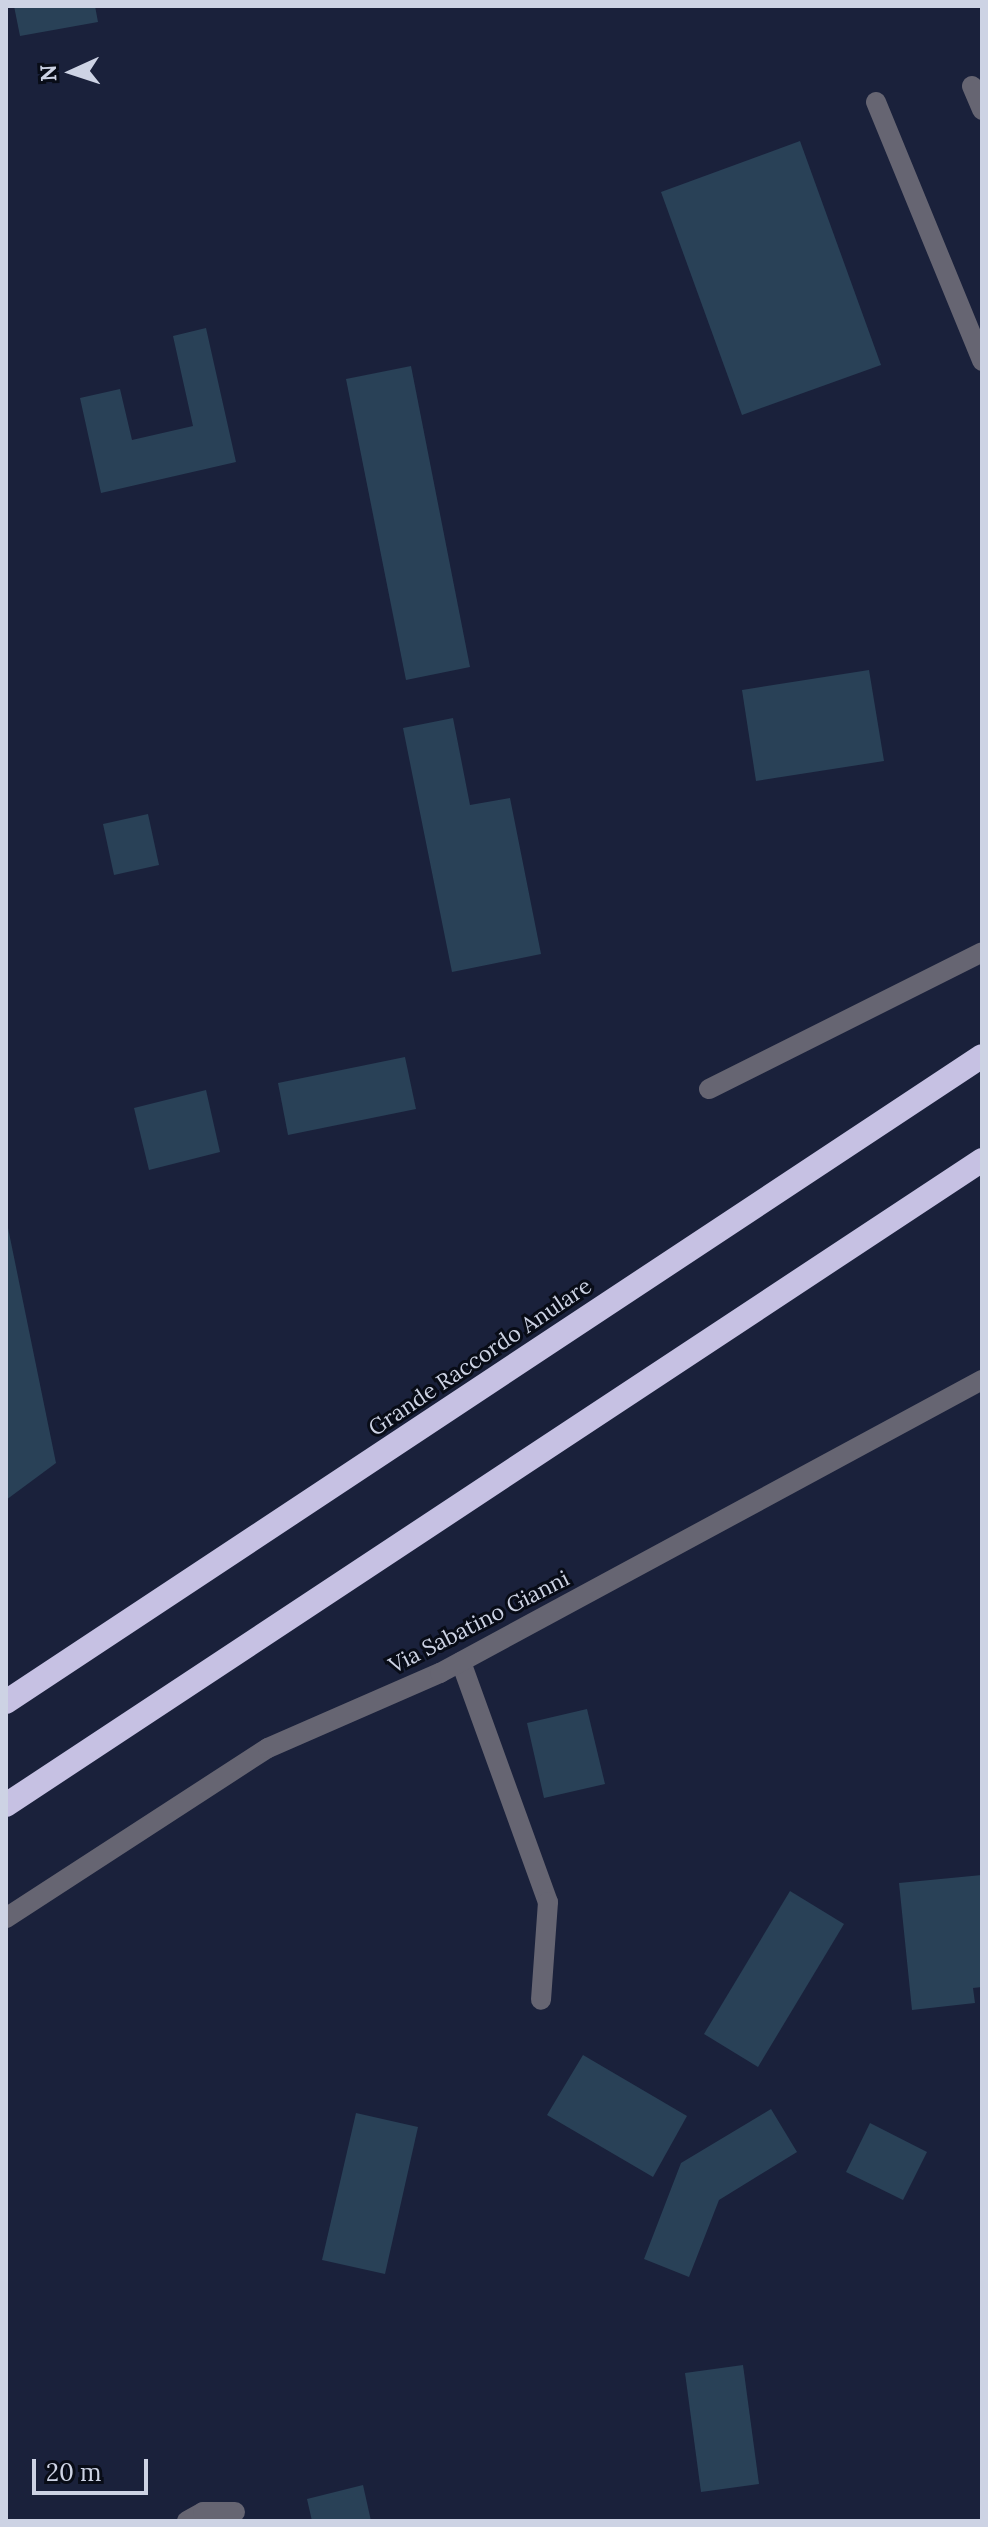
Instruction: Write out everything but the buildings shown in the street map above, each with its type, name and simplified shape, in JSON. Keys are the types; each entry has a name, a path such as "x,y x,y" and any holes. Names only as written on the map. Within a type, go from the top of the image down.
{"highway":[{"name":"Grande Raccordo Anulare","path":"6,1702 982,1056"},
{"path":"6,1805 982,1160"}],"street":[{"path":"972,86 982,110"},
{"path":"876,102 982,361"},
{"path":"709,1089 982,952"},
{"name":"Via Sabatino Gianni","path":"6,1918 268,1748 461,1662 982,1380"},
{"path":"461,1662 548,1902 541,2000"},
{"path":"187,2521 203,2512 235,2512"}]}
